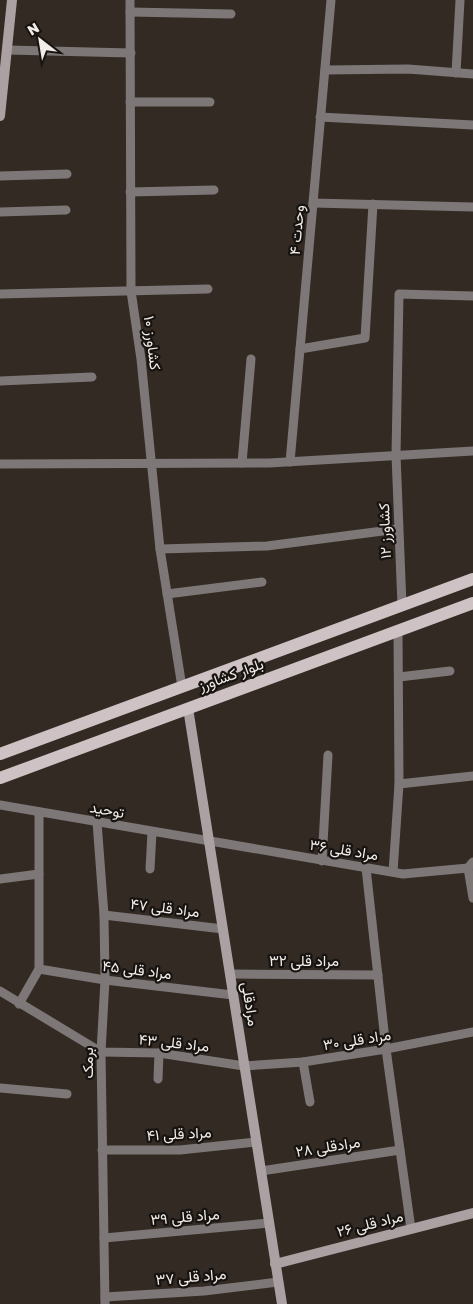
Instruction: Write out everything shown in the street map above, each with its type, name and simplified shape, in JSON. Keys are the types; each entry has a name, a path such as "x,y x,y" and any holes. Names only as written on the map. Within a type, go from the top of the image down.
{"main road":[{"name":"بلوار کشاورز","path":"0,754 473,579"},
{"name":"بلوار کشاورز","path":"0,778 473,603"},
{"path":"289,648 296,668"}],"street":[{"path":"0,116 12,0"},
{"name":"کشاورز ۱۰","path":"130,0 131,291 141,359 160,549 182,687"},
{"name":"وحدت ۴","path":"290,462 331,0"},
{"path":"456,72 460,0"},
{"path":"130,12 231,14"},
{"path":"8,50 131,53"},
{"path":"326,70 408,69 473,74"},
{"path":"130,102 210,102"},
{"path":"320,118 473,125"},
{"path":"0,176 67,174"},
{"path":"130,192 214,190"},
{"path":"313,203 473,207"},
{"path":"300,349 365,338 373,204"},
{"path":"0,212 66,210"},
{"path":"0,294 208,289"},
{"name":"کشاورز ۱۲","path":"402,606 396,455 399,294 473,296"},
{"path":"242,463 251,359"},
{"path":"0,381 92,377"},
{"path":"0,464 290,462 473,452"},
{"path":"160,549 267,546 398,529"},
{"path":"167,594 262,582"},
{"path":"393,872 399,784 398,630"},
{"path":"398,677 450,671"},
{"name":"مرادقلی","path":"188,708 282,1304"},
{"path":"322,860 328,755"},
{"path":"399,784 473,776"},
{"name":"توحید","path":"0,804 209,842"},
{"path":"19,1004 39,969 39,812"},
{"name":"برمک","path":"97,822 104,915 105,980 101,1052 105,1301"},
{"path":"150,869 152,832"},
{"name":"مراد قلی ۳۶","path":"209,842 403,874 471,865"},
{"path":"471,865 473,898"},
{"path":"366,868 386,1050 411,1229"},
{"path":"0,879 39,874"},
{"name":"مراد قلی ۴۷","path":"104,915 223,929"},
{"name":"مراد قلی ۴۵","path":"39,969 105,980 233,995"},
{"name":"مراد قلی ۳۲","path":"230,974 378,974"},
{"path":"0,991 101,1052"},
{"name":"مراد قلی ۳۰","path":"244,1066 303,1062 386,1050 473,1032"},
{"name":"مراد قلی ۴۳","path":"101,1052 159,1053 244,1066"},
{"path":"158,1079 159,1053"},
{"path":"303,1062 310,1102"},
{"path":"0,1088 68,1094"},
{"name":"مراد قلی ۴۱","path":"102,1150 180,1150 256,1142"},
{"name":"مرادقلی ۲۸","path":"261,1171 400,1150"},
{"name":"مراد قلی ۲۶","path":"275,1264 473,1213"},
{"name":"مراد قلی ۳۹","path":"104,1238 269,1224"},
{"name":"مراد قلی ۳۷","path":"105,1301 278,1282"}]}
